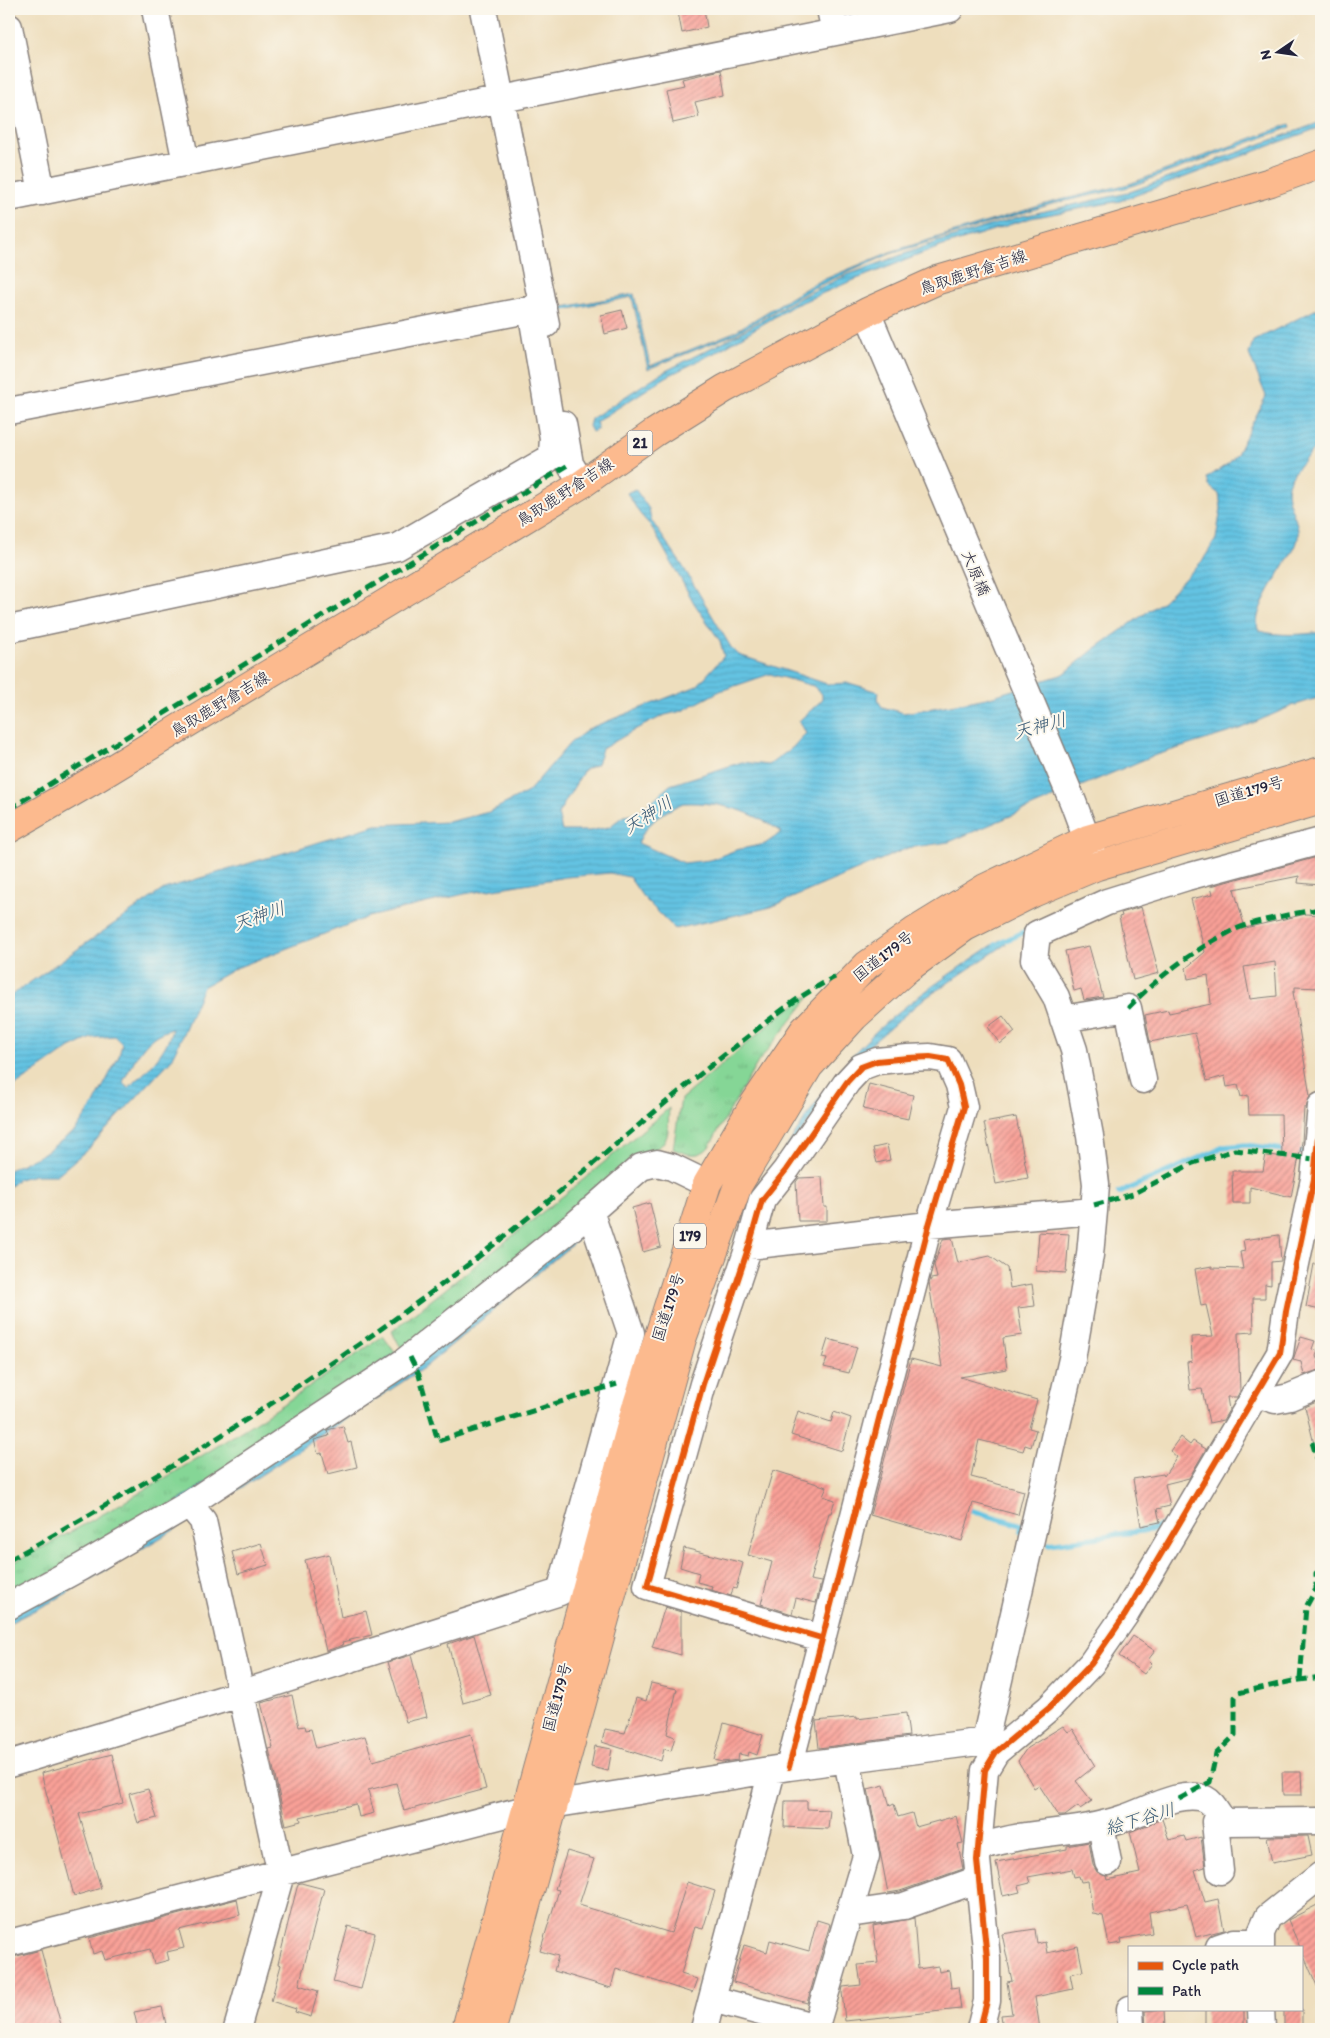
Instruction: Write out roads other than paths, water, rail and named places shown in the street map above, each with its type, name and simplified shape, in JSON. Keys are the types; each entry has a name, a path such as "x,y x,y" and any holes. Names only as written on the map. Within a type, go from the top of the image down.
{"main road":[{"name":"鳥取鹿野倉吉線","path":"9,829 98,778 582,484 654,433 724,389 867,312 938,280 1271,182 1321,164"},
{"name":"国道179号","path":"466,2029 635,1411 707,1184 754,1104 804,1030 867,965 915,931 985,888 1088,840 1321,771"},
{"name":"国道179号","path":"492,2029 682,1339 738,1185 809,1066 854,1017 907,969 965,927 1033,893 1097,866 1321,800"}],"street":[{"path":"156,9 186,163"},
{"path":"483,9 502,99 537,308 570,464 582,484"},
{"path":"9,198 502,99 832,20 950,9"},
{"path":"9,27 42,192"},
{"path":"9,411 537,308"},
{"path":"9,629 397,547 548,460 552,454 553,438 537,308"},
{"name":"大原橋","path":"867,312 1073,802 1097,866"},
{"path":"980,2029 987,2001 987,1967 978,1847 986,1770 1072,1359 1090,1255 1096,1184 1090,1136 1074,1050 1056,997 1034,960 1037,934 1108,902 1187,877 1321,841"},
{"path":"1063,1019 1128,1008 1144,1080"},
{"path":"704,2029 821,1638 929,1225 964,1107 959,1085 948,1060 930,1057 877,1061 861,1067 847,1082 786,1170 762,1200 749,1246 703,1384 647,1586 821,1638"},
{"path":"9,1943 555,1803 846,1760 991,1746 1049,1708 1091,1664 1125,1615 1280,1353 1316,1191 1321,1106"},
{"path":"9,1606 81,1567 189,1504 405,1361 590,1211 641,1166 657,1163 672,1167 707,1184"},
{"path":"9,1764 243,1694 560,1592 631,1333 590,1211"},
{"path":"749,1246 929,1225 1094,1211"},
{"path":"1257,1394 1275,1400 1290,1397 1321,1384"},
{"path":"189,1504 203,1521 243,1694 281,1874 238,2029"},
{"path":"712,1999 810,2025 818,2018 866,1856 846,1760"},
{"path":"978,1847 1024,1836 1101,1825 1179,1798 1205,1799 1214,1806 1220,1818 1225,1822 1321,1821"},
{"path":"1220,1818 1215,1822 1220,1871"},
{"path":"1101,1825 1108,1862"},
{"path":"1222,1946 1234,1942 1261,1944 1261,1933 1268,1917 1321,1875"},
{"path":"849,1914 904,1906 979,1879"},
{"path":"1130,2010 1131,2029"},
{"path":"1261,2010 1262,2029"}],"water":[{"path":"1321,122 1321,127 1120,201 1031,218 940,247 849,282 793,306 716,352 666,377 596,422 598,429 592,432 589,426 591,419 658,375 740,333 805,295 847,275 937,242 1018,217 1127,193"},
{"path":"1290,124 1291,127 1129,187 1052,204 890,254 813,288 735,334 648,369 632,297 554,312 553,309 634,294 650,366 734,332 813,284 890,252 1052,202 1129,184"},
{"name":"天神川","path":"1321,307 1321,442 1297,468 1288,485 1288,500 1298,529 1298,537 1292,553 1270,588 1259,612 1257,623 1259,631 1274,634 1321,632 1321,697 1292,706 1237,730 1150,757 949,842 908,848 771,907 675,929 643,897 629,877 610,873 566,877 464,894 368,917 236,968 203,987 172,1059 88,1149 57,1175 35,1175 18,1179 9,1187 9,1170 41,1155 75,1131 94,1104 119,1056 122,1044 115,1036 91,1038 70,1048 9,1090 9,997 164,889 376,825 448,822 489,812 528,792 570,743 590,728 697,686 724,656 720,641 694,603 651,526 640,514 627,493 635,489 649,509 651,520 682,565 732,649 739,655 827,684 849,683 879,692 877,699 882,707 904,713 987,698 1064,674 1093,650 1163,601 1203,560 1216,539 1221,508 1219,494 1209,486 1207,478 1229,463 1237,454 1266,396 1249,354 1253,341","holes":["770,674 813,686 822,694 822,700 799,721 806,733 792,748 769,765 742,762 670,785 641,811 622,817 609,827 590,831 562,831 558,814 584,770 597,764 602,749 665,715 682,711 720,691","683,803 723,806 747,813 782,832 765,844 736,850 710,860 684,863 638,843 646,829 656,818","172,1029 170,1037 161,1053 148,1069 128,1088 123,1082 137,1057 148,1042 163,1032"]},
{"path":"1000,940 1006,944 921,1001 869,1046 773,1168 831,1082 857,1050 886,1022 917,997"},
{"path":"582,1227 587,1232 425,1367 206,1511 55,1600 9,1623 9,1617"}],"waterway":[{"path":"996,945 1031,929"},
{"path":"1119,1193 1224,1147 1246,1145 1306,1153"},
{"path":"965,1509 1022,1525 1021,1531"},
{"path":"1049,1544 1155,1529 1164,1524"}],"water label":[{"name":"絵下谷川","path":"1140,1819"}]}
